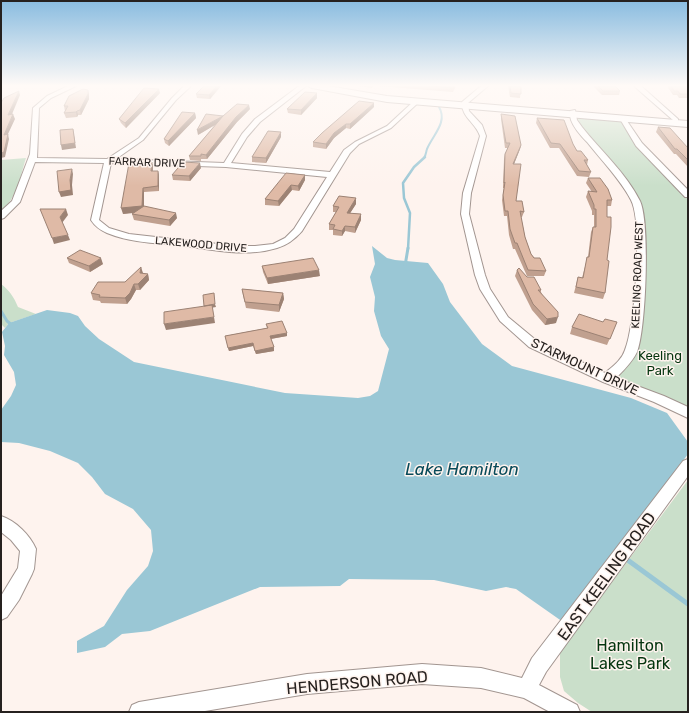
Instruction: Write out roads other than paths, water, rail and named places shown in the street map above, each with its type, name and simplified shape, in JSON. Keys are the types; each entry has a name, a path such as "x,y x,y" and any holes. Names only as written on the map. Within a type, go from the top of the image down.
{"main road":[{"path":"627,119 688,124"},
{"path":"665,119 688,121"}],"street":[{"path":"1,216 16,202 22,191 34,154 36,119"},
{"path":"108,161 141,139 157,119"},
{"path":"226,165 241,140 259,119"},
{"name":"LAKEWOOD DRIVE","path":"108,161 95,220 105,229 114,234 129,237 236,249 255,249 275,246 288,240 297,231 347,152 352,147 389,127 397,119"},
{"name":"STARMOUNT DRIVE","path":"474,119 479,124 483,132 483,136 467,193 465,214 480,275 485,289 504,319 533,344 688,413"},
{"name":"KEELING ROAD WEST","path":"574,119 579,128 625,185 639,209 640,273 635,338 631,350 624,362 607,378"},
{"path":"623,119 638,144 688,195"},
{"name":"FARRAR DRIVE","path":"32,160 226,165 332,175"},
{"name":"EAST KEELING ROAD","path":"527,689 540,665 688,464"},
{"path":"1,523 17,535 28,549 26,569 13,594 1,611"},
{"name":"HENDERSON ROAD","path":"139,712 307,684 422,674 481,678 527,689 570,712"}],"water":[{"name":"Lake Hamilton","path":"372,246 387,258 428,263 443,284 450,302 482,344 512,366 631,398 667,413 688,442 688,454 563,622 516,589 506,587 486,591 434,580 349,579 340,586 260,587 150,631 122,634 105,647 77,653 77,641 104,626 127,590 148,566 153,551 151,530 133,509 105,494 92,477 78,463 50,451 19,443 1,442 1,410 11,396 16,385 14,372 4,355 5,346 2,332 9,323 47,310 70,313 78,316 85,326 99,339 134,362 285,393 358,398 370,396 378,391 389,349 381,336 374,311 375,297 370,277 375,264"}],"waterway":[{"path":"424,158 442,119"},
{"path":"408,249 410,213 404,198 403,183 414,167 424,158"},
{"path":"405,266 408,248"},
{"path":"1,311 7,321 12,325"},
{"path":"629,561 688,604"}],"park label":[{"name":"Keeling Park","path":"660,362"},
{"name":"Hamilton Lakes Park","path":"630,654"}]}
